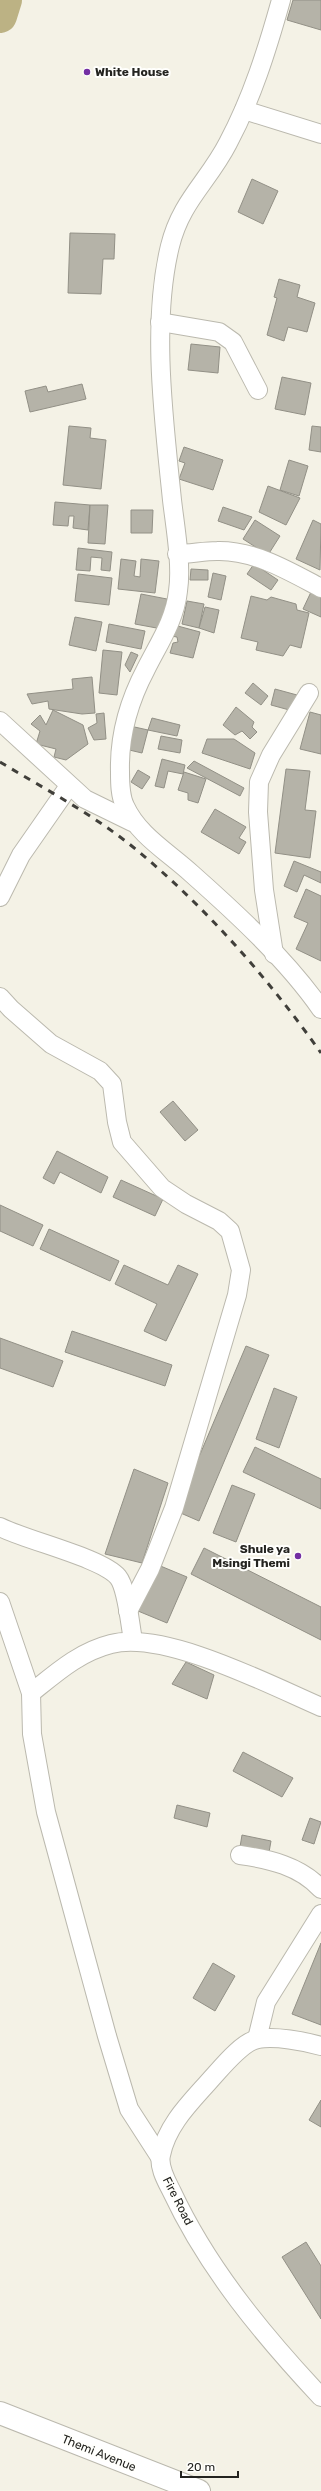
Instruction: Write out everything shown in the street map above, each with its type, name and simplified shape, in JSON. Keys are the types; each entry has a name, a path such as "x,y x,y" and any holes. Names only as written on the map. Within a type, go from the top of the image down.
{"street":[{"path":"132,822 123,801 120,779 123,733 136,689 169,624 175,608 179,588 164,398 160,322 165,272 176,225 187,201 207,178 228,144 260,73 281,0"},
{"path":"244,110 321,134"},
{"path":"160,322 219,332 233,342 258,390"},
{"path":"177,554 217,551 242,553 289,571 321,588"},
{"path":"274,954 263,883 258,812 259,782 271,754 309,693"},
{"path":"0,721 85,799 106,811 132,822 196,878 274,954 321,1009"},
{"path":"2,886 21,855 70,786"},
{"path":"0,997 11,1009 51,1044 100,1071 112,1084 117,1122 122,1142 162,1188 186,1204 219,1221 230,1231 241,1270 236,1295 174,1508 150,1569 128,1611"},
{"path":"0,1527 15,1534 104,1566 119,1578 128,1611 133,1640"},
{"path":"0,1602 31,1693 32,1734 46,1812 107,2036 129,2109 160,2157"},
{"path":"31,1693 73,1659 110,1644 133,1640 189,1651 321,1707"},
{"path":"240,1855 276,1862 306,1876 321,1888"},
{"path":"257,2039 266,2002 321,1914"},
{"path":"160,2157 166,2138 183,2110 229,2059 257,2039 296,2041 321,2046"},
{"name":"Fire Road","path":"160,2157 163,2173 174,2197 190,2227 229,2288 269,2339 321,2398"},
{"name":"Themi Avenue","path":"0,2413 199,2491"}],"building":[{"path":"293,0 321,0 321,30 287,20"},
{"path":"252,179 278,191 263,224 238,212"},
{"path":"70,233 115,234 114,259 103,259 101,294 68,293"},
{"path":"279,279 300,285 297,297 315,303 307,332 288,327 284,341 267,335 277,298 274,297"},
{"path":"191,344 220,347 218,373 188,370"},
{"path":"282,377 311,383 305,415 275,409"},
{"path":"82,384 86,399 30,412 25,391 46,386 48,392"},
{"path":"69,426 91,428 90,438 106,440 101,489 63,485"},
{"path":"312,426 321,427 321,452 309,450"},
{"path":"184,447 223,460 213,490 179,479 185,463 179,461"},
{"path":"289,460 308,466 299,496 280,490"},
{"path":"268,486 300,498 286,525 259,512"},
{"path":"55,502 90,505 88,530 73,528 74,516 69,516 68,526 53,525"},
{"path":"90,505 108,505 105,544 88,543"},
{"path":"223,507 252,517 244,530 218,521"},
{"path":"131,510 153,510 152,533 131,533"},
{"path":"255,520 280,536 268,555 243,539"},
{"path":"313,520 321,524 320,570 296,559"},
{"path":"78,548 112,552 110,571 101,570 102,558 91,557 90,571 76,570"},
{"path":"121,559 136,561 134,576 140,577 141,559 159,561 155,593 118,589"},
{"path":"254,564 278,580 271,590 247,574"},
{"path":"191,569 208,570 208,580 190,580"},
{"path":"213,573 226,576 221,600 208,597"},
{"path":"78,574 112,578 109,605 75,601"},
{"path":"311,592 321,597 321,617 303,609"},
{"path":"141,594 167,599 162,629 135,624"},
{"path":"251,596 267,600 271,597 296,604 297,610 309,613 301,648 290,645 283,656 256,650 258,642 241,638"},
{"path":"187,601 204,604 199,628 182,624"},
{"path":"205,607 219,610 214,633 199,628"},
{"path":"75,617 102,622 96,651 69,645"},
{"path":"109,624 145,631 141,649 106,642"},
{"path":"174,625 200,632 193,658 170,653 173,643 178,642 177,637 171,636"},
{"path":"103,650 122,652 117,695 99,693"},
{"path":"131,652 138,655 130,672 125,665"},
{"path":"92,677 95,713 82,714 49,709 48,701 32,704 27,694 73,689 72,679"},
{"path":"253,683 268,696 261,705 245,693"},
{"path":"275,689 297,695 293,711 271,705"},
{"path":"236,707 254,722 252,727 257,732 250,739 242,731 235,735 223,725"},
{"path":"53,710 83,725 88,744 66,760 54,757 56,749 36,744 40,731 31,724 40,715 46,725"},
{"path":"310,712 321,715 321,754 300,749"},
{"path":"104,713 106,739 94,740 88,728 97,723 96,714"},
{"path":"152,718 180,725 177,736 148,730"},
{"path":"130,726 148,730 142,753 125,749"},
{"path":"161,736 182,740 180,753 158,749"},
{"path":"207,739 234,739 255,753 250,769 202,753"},
{"path":"162,759 185,765 183,774 168,771 164,788 155,786"},
{"path":"194,761 244,788 240,796 187,768"},
{"path":"286,769 310,771 305,810 316,811 310,858 275,853"},
{"path":"138,770 150,777 142,789 131,782"},
{"path":"184,772 206,779 198,803 188,800 188,793 178,790"},
{"path":"215,809 246,827 239,838 246,842 239,854 201,832"},
{"path":"294,861 321,872 321,883 304,875 297,892 284,886"},
{"path":"306,889 321,896 321,961 296,949 308,923 294,917"},
{"path":"173,1101 198,1130 185,1141 160,1112"},
{"path":"57,1151 108,1177 101,1193 60,1172 54,1184 43,1178"},
{"path":"121,1180 163,1199 155,1216 113,1197"},
{"path":"0,1205 43,1225 33,1246 0,1231"},
{"path":"49,1229 119,1261 110,1281 40,1249"},
{"path":"124,1265 168,1285 178,1265 198,1274 166,1341 144,1331 157,1304 115,1284"},
{"path":"72,1331 172,1365 165,1386 65,1352"},
{"path":"0,1338 63,1361 53,1387 0,1368"},
{"path":"246,1346 269,1355 199,1521 176,1511"},
{"path":"274,1388 297,1397 279,1448 256,1439"},
{"path":"255,1447 321,1479 321,1509 243,1472"},
{"path":"134,1469 168,1483 142,1563 105,1554"},
{"path":"232,1485 255,1494 236,1542 213,1533"},
{"path":"204,1548 321,1607 321,1640 191,1574"},
{"path":"158,1565 187,1577 167,1623 138,1611"},
{"path":"186,1662 214,1675 207,1699 172,1684"},
{"path":"243,1752 293,1778 282,1797 233,1771"},
{"path":"177,1805 210,1813 207,1827 174,1818"},
{"path":"310,1818 321,1822 314,1844 302,1840"},
{"path":"242,1835 271,1841 268,1858 239,1853"},
{"path":"321,1943 321,2025 292,2014"},
{"path":"213,1963 235,1976 215,2011 193,1998"},
{"path":"321,2100 321,2127 309,2120"},
{"path":"306,2242 321,2266 321,2319 282,2257"}],"waterway":[{"path":"0,16 5,0"}],"railway":[{"path":"0,762 68,802 101,824 133,847 160,870 210,918 257,970 301,1025 321,1053"}],"place":[{"name":"White House","path":"87,72"},
{"name":"Shule ya Msingi Themi","path":"298,1556"}]}
